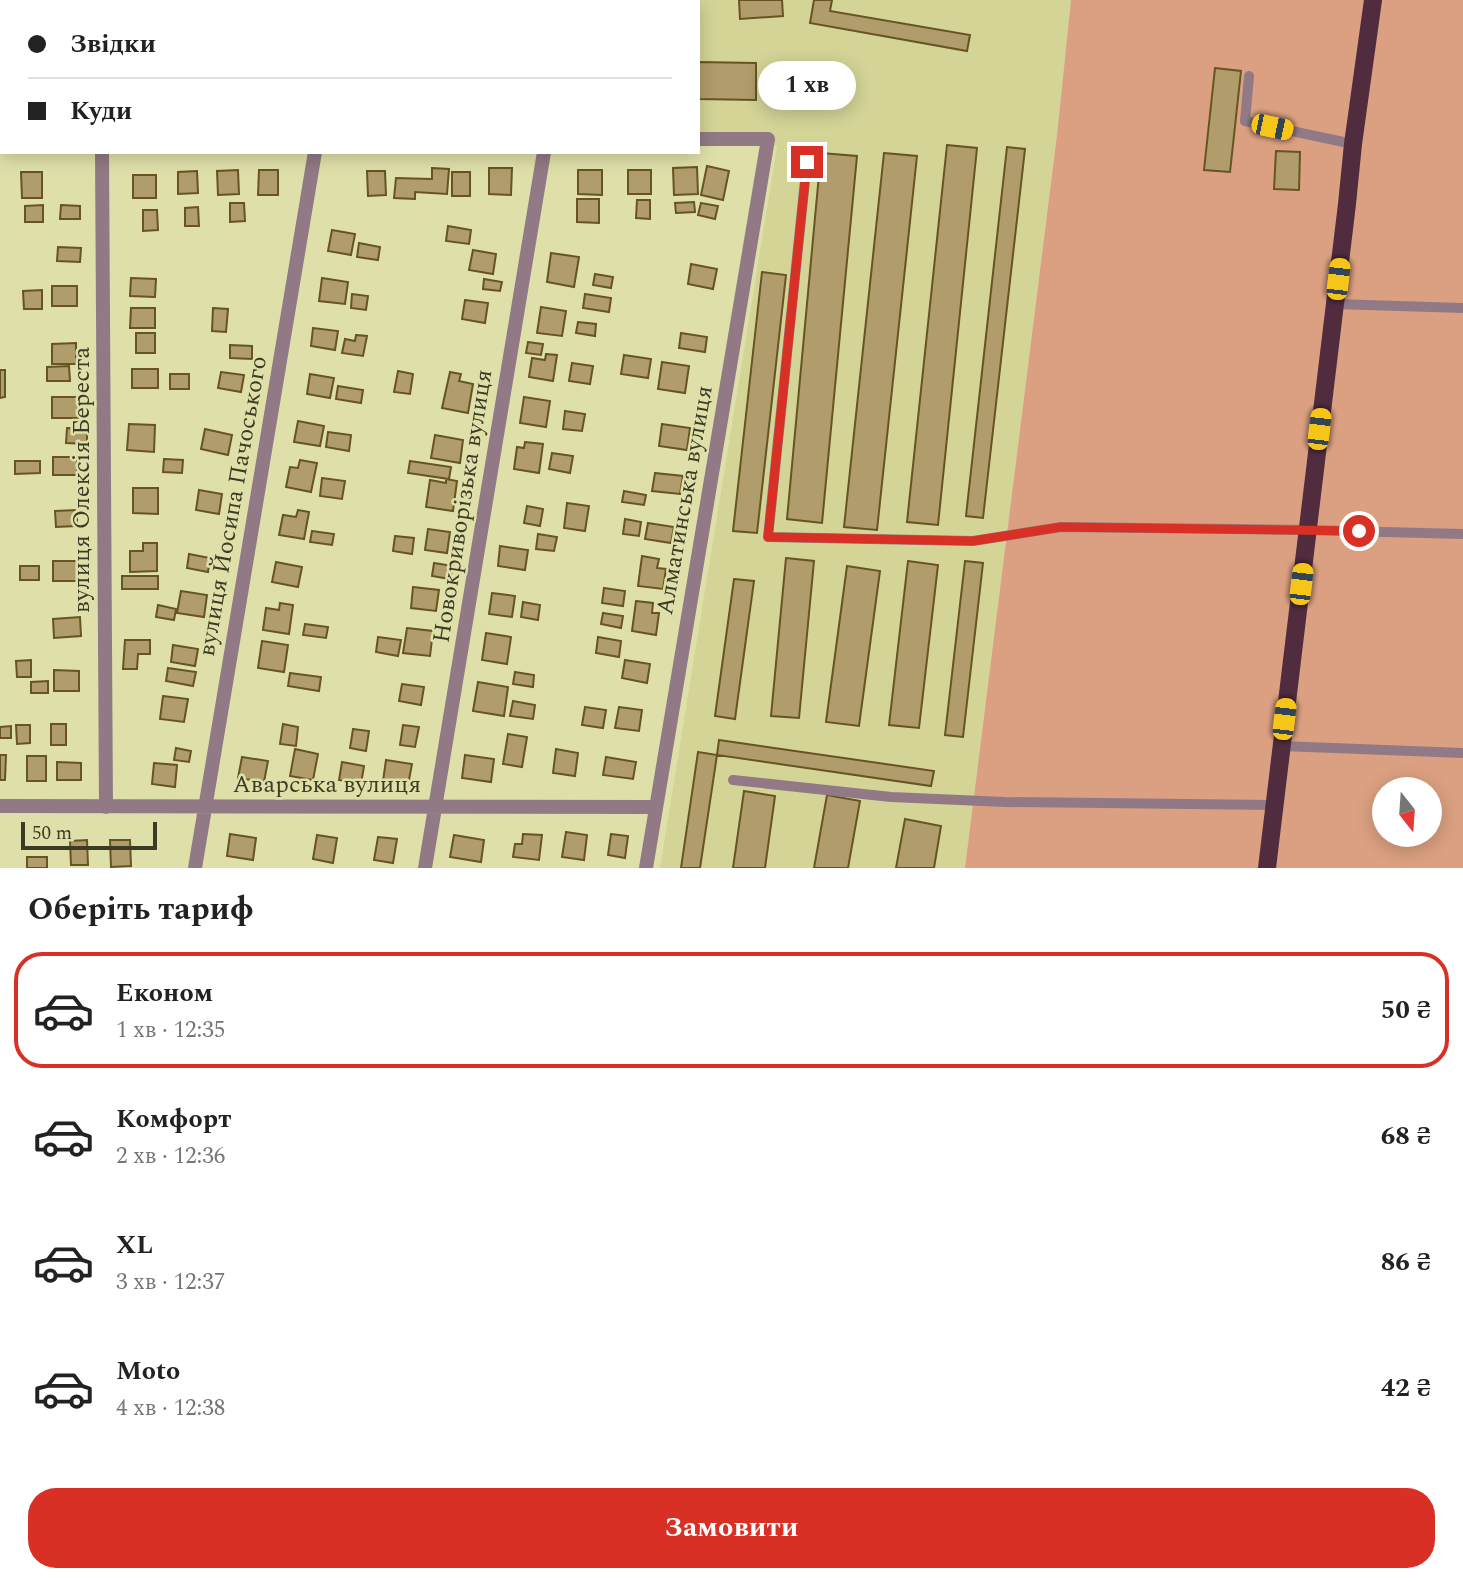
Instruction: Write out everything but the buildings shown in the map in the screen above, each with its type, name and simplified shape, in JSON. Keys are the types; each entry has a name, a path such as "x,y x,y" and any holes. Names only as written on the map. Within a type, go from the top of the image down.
{"main road":[{"path":"1267,868 1353,144 1373,0"}],"street":[{"name":"Алматинська вулиця","path":"646,868 768,139 700,139"},
{"name":"вулиця Олексія Береста","path":"102,154 106,807"},
{"name":"вулиця Йосипа Пачоського","path":"195,868 315,154"},
{"name":"Новокриворізька вулиця","path":"425,868 544,154"},
{"name":"Аварська вулиця","path":"0,806 655,807"}],"lane":[{"path":"1249,76 1245,121 1353,144"},
{"path":"807,162 768,537 973,541 1061,527 1463,534"},
{"path":"1334,304 1463,308"},
{"path":"1281,746 1463,753"},
{"path":"733,780 891,797 1005,802 1274,805"}],"shaded area":[{"path":"700,0 1071,0 1057,135 965,868 660,868 777,147 768,139 700,139"},
{"path":"1071,0 1463,0 1463,868 965,868 1057,135"}],"route":[{"path":"807,162 768,537 973,541 1061,527 1359,531"}]}
